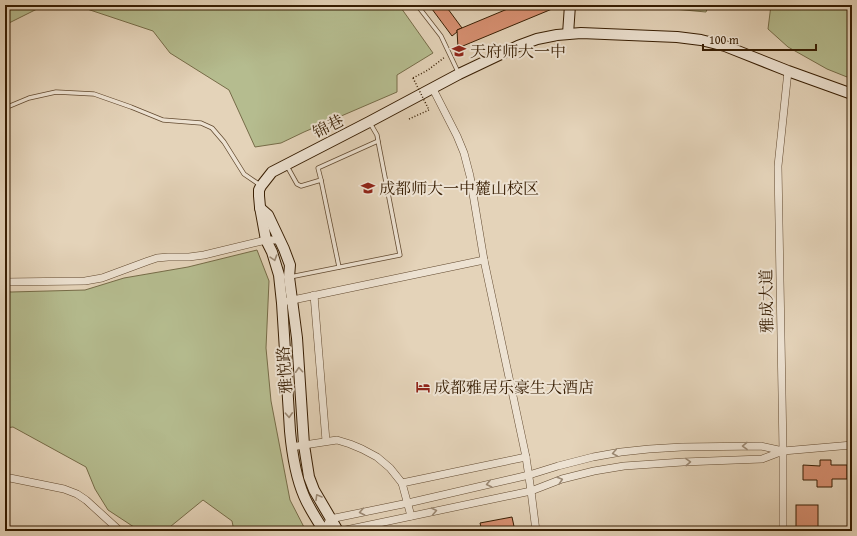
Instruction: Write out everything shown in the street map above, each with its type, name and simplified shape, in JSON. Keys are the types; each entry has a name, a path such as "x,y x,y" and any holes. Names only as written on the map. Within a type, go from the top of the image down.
{"street":[{"path":"568,34 570,5"},
{"name":"锦巷","path":"261,186 272,172 370,122 459,74 530,41 568,34 581,33 677,37 701,40 725,46 852,94"},
{"name":"雅成大道","path":"783,531 778,166 788,71"},
{"path":"433,88 457,136 464,153 470,176 484,260 526,457 532,490 536,531"},
{"path":"261,186 259,190 260,207 266,240 272,252 279,275 290,431 294,462 304,497 324,531"},
{"name":"雅悦路","path":"260,207 268,215 290,265 289,277 297,338 304,444 309,477 314,490 330,519 340,531"},
{"path":"5,282 84,281 102,278 157,258 196,256 266,240 280,240"},
{"path":"282,303 292,299 484,260"},
{"path":"314,295 326,441"},
{"path":"292,446 337,440 362,449 377,457 390,468 402,483 412,516"},
{"path":"340,531 532,490 562,479 594,471 624,466 762,459 783,451 852,445"},
{"path":"324,531 330,519 408,503 529,475 593,457 621,452 682,447 761,446 783,451"},
{"path":"402,483 526,457"},
{"path":"5,477 64,489 77,494 86,500 120,531"}],"lane":[{"path":"417,5 441,36 459,74"},
{"path":"5,108 29,98 56,92 94,94 163,120 201,122 212,128 224,142 244,174 261,186"},
{"path":"289,277 400,255 377,135 370,122"},
{"path":"338,267 318,168 378,141"},
{"path":"286,165 297,184 301,186 321,180"}],"path":[{"path":"409,119 429,110 413,78 428,70 449,53"}],"green space":[{"path":"5,5 45,5 5,25"},
{"path":"75,5 399,5 433,53 397,75 397,92 281,143 255,147 229,90 170,53 153,31"},
{"path":"630,5 709,5 706,12"},
{"path":"771,5 852,5 852,79 827,69 788,47 768,29"},
{"path":"257,250 269,281 266,348 271,401 290,500 306,531 234,531 232,521 203,500 165,531 140,531 108,510 95,489 86,467 13,427 5,428 5,291 85,290 124,278 188,267"}],"building":[{"path":"429,5 457,5 448,9 462,28 457,30 457,32 452,36"},
{"path":"517,5 552,5 552,9 458,48 457,30"},
{"path":"820,460 831,460 831,465 847,465 847,479 832,479 832,487 817,487 817,480 803,480 803,465 820,466"},
{"path":"796,505 818,505 818,531 796,531"},
{"path":"512,517 515,531 482,531 480,523"}],"place":[{"name":"天府师大一中","path":"459,51"},
{"name":"成都师大一中麓山校区","path":"368,188"},
{"name":"成都雅居乐豪生大酒店","path":"423,387"}]}
